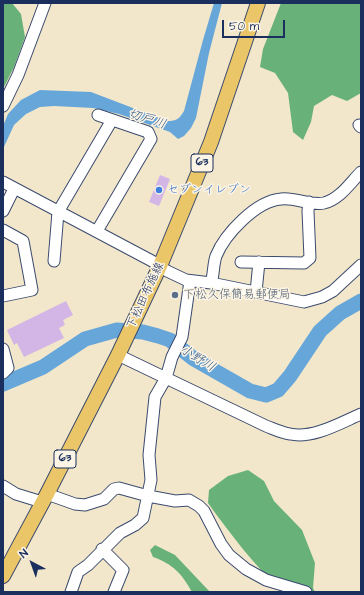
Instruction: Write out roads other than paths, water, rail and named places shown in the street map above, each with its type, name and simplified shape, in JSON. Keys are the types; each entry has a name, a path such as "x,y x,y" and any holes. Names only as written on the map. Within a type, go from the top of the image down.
{"main road":[{"name":"下松田布施線","path":"3,576 45,498 118,355 160,266 211,142 258,3"}],"street":[{"path":"3,106 18,74 45,3"},
{"path":"97,232 150,139 148,132 98,115"},
{"path":"54,261 58,212 112,120"},
{"path":"211,283 214,275 217,255 229,234 236,226 258,208 281,199 323,203 337,197 361,172"},
{"path":"3,182 167,271 190,281 211,283 304,302 322,298 333,291 361,265"},
{"path":"3,211 14,189"},
{"path":"241,262 304,263 310,258 309,202"},
{"path":"3,230 23,241 32,290 3,296"},
{"path":"256,292 259,262"},
{"path":"70,592 78,572 120,532 135,525 143,518 151,480 149,455 155,397 166,378 182,337 190,281"},
{"path":"3,349 8,368 3,373"},
{"path":"118,355 266,426 291,435 307,435 361,414"},
{"path":"3,486 16,494 85,505 104,499 114,489 120,488 175,502 189,500 204,511 221,544 229,554 246,569 266,580 306,592"},
{"path":"102,549 124,570 114,592"}],"water":[{"name":"切戸川","path":"214,3 222,3 209,53 196,118 191,128 184,136 178,139 170,132 119,114 93,108 54,106 40,107 26,114 14,125 3,149 3,126 8,114 21,100 40,90 91,92 167,121 177,119 184,111"}],"waterway":[{"name":"小野川","path":"3,384 43,367 85,339 117,330 143,332 170,340 194,359 250,391 266,395 278,390 290,376 320,331 340,313 361,301"}],"place":[{"name":"セブンイレブン","path":"159,190"},
{"name":"下松久保簡易郵便局","path":"175,295"}]}
